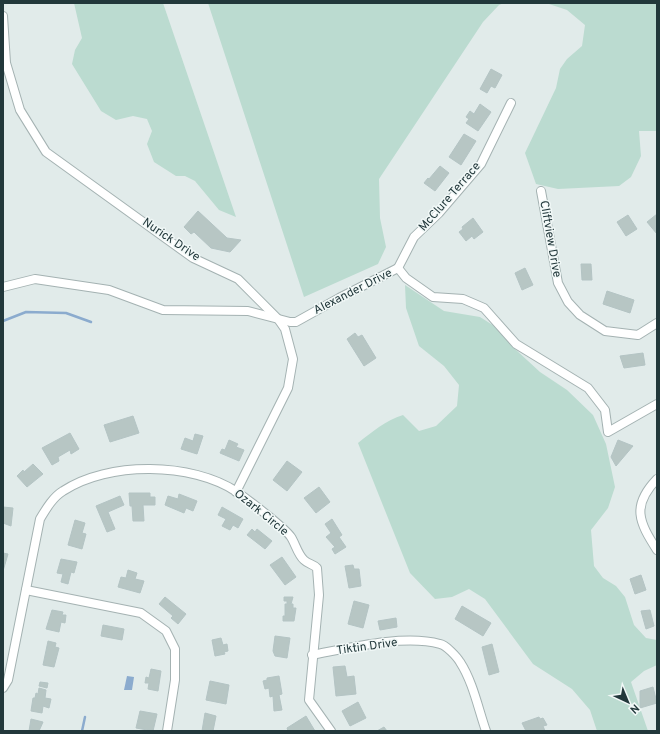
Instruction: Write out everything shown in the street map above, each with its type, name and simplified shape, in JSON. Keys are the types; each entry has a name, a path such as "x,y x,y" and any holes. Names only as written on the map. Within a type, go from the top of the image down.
{"street":[{"name":"Nurick Drive","path":"3,16 6,63 20,110 46,152 193,258 238,279 278,319 285,329 292,359 288,388 236,492"},
{"name":"McClure Terrace","path":"398,268 414,237 439,213 481,164 511,103"},
{"name":"Cliftview Drive","path":"541,191 558,283 568,302 580,315 604,331 638,335 657,323"},
{"name":"Alexander Drive","path":"3,286 35,278 109,290 163,310 248,311 290,322 296,322 398,268 406,278 433,297 463,299 484,308 516,344 588,388 605,410 608,432 657,404"},
{"name":"Ozark Circle","path":"3,688 8,680 40,519 48,505 62,491 98,474 133,470 189,473 208,479 236,492 290,535 304,560 317,568 319,595 312,655 309,700 331,731"},
{"path":"657,479 646,491 641,505 640,518 646,532 657,550"},
{"path":"26,590 141,613 166,631 175,649 175,680 167,731"},
{"name":"Tiktin Drive","path":"312,655 378,643 407,641 441,644 459,661 468,677 486,731"}],"green space":[{"path":"74,3 163,3 236,217 219,210 195,181 185,176 176,176 154,162 147,144 152,131 147,119 133,116 116,120 101,111 72,64 75,50 82,38"},
{"path":"208,3 504,3 499,5 483,22 379,179 380,218 386,247 378,264 304,297"},
{"path":"546,3 657,3 657,131 639,131 641,156 631,177 619,186 558,189 536,184 525,153 556,88 560,69 567,59 582,46 585,25 567,10"},
{"path":"405,285 444,311 480,317 499,329 515,349 540,372 567,390 593,415 606,444 615,487 608,508 591,530 594,566 603,578 616,586 625,597 634,625 646,638 657,640 657,665 644,671 631,682 648,731 597,731 590,710 572,689 533,664 485,599 469,589 452,597 435,599 410,573 358,443 385,423 403,415 419,431 436,426 457,406 459,385 444,366 419,346 406,308"}],"water":[{"path":"127,676 134,677 132,690 124,690"}],"building":[{"path":"491,69 502,75 495,88 491,86 487,93 480,89"},
{"path":"480,104 491,112 478,131 466,123 469,119 466,117 470,111 474,114"},
{"path":"464,134 476,141 461,165 449,157"},
{"path":"440,166 449,173 435,191 424,183"},
{"path":"198,211 227,238 241,240 230,252 211,248 194,232 191,234 184,227"},
{"path":"657,214 657,234 647,222"},
{"path":"628,215 637,229 626,236 617,222"},
{"path":"473,218 483,232 474,239 472,236 466,241 459,232 463,229 462,227"},
{"path":"581,264 591,264 592,280 582,280"},
{"path":"525,268 533,285 522,290 515,273"},
{"path":"607,291 634,300 630,313 603,304"},
{"path":"355,333 358,337 362,335 376,358 364,366 347,339"},
{"path":"643,353 645,365 624,368 620,356"},
{"path":"133,416 139,433 110,442 104,425"},
{"path":"70,433 79,449 71,454 70,450 58,457 59,461 52,465 42,448"},
{"path":"195,434 203,436 197,454 181,449 185,438 193,441"},
{"path":"229,440 238,444 236,447 244,450 239,461 220,453 222,449 225,450"},
{"path":"618,440 633,446 616,466 611,457"},
{"path":"287,461 302,472 287,491 273,480"},
{"path":"33,464 43,474 27,487 17,476"},
{"path":"319,487 330,502 316,513 304,498"},
{"path":"129,493 150,493 150,497 155,497 155,505 143,505 144,521 133,521"},
{"path":"179,494 197,501 193,511 186,508 184,513 165,505 168,496 178,499"},
{"path":"120,496 124,505 108,512 115,529 107,532 96,506"},
{"path":"3,507 13,508 11,526 3,523"},
{"path":"222,507 243,519 238,528 233,525 230,530 222,526 226,519 218,515"},
{"path":"332,519 342,535 339,537 346,547 335,554 332,549 335,547 326,537 331,533 325,524"},
{"path":"75,520 85,523 82,533 86,534 82,549 68,545"},
{"path":"252,529 255,532 257,529 272,541 265,549 247,535"},
{"path":"3,553 8,554 3,571"},
{"path":"282,557 296,577 285,585 270,565"},
{"path":"61,559 77,562 74,573 71,572 68,584 61,582 63,574 57,573"},
{"path":"353,565 354,569 359,569 361,586 349,588 345,566"},
{"path":"128,570 137,573 135,579 144,581 140,593 118,587 121,577 126,578"},
{"path":"641,575 646,590 635,594 630,579"},
{"path":"165,597 186,614 178,624 171,618 173,616 159,604"},
{"path":"284,597 293,597 291,604 293,604 293,608 296,608 294,621 283,621 283,616 285,616 285,604 287,604 287,601 284,601"},
{"path":"354,601 369,605 363,628 348,624"},
{"path":"462,606 491,623 483,636 455,619"},
{"path":"52,610 63,612 62,615 66,615 65,623 61,622 59,632 46,629"},
{"path":"650,610 654,626 646,629 641,611"},
{"path":"396,618 397,627 380,630 378,621"},
{"path":"103,625 124,629 122,640 101,636"},
{"path":"275,636 290,638 287,658 275,656 273,651"},
{"path":"221,638 223,645 227,644 228,651 224,652 225,654 215,656 212,640"},
{"path":"48,641 56,643 55,647 59,648 54,667 43,665"},
{"path":"492,644 499,672 489,675 482,647"},
{"path":"345,666 347,677 354,676 356,694 336,696 333,667"},
{"path":"151,669 161,671 158,691 148,689 149,683 145,683 146,677 149,678"},
{"path":"279,676 282,694 279,695 282,710 274,711 273,696 270,697 269,688 265,689 263,681 267,680 267,678"},
{"path":"210,681 229,685 226,704 206,700"},
{"path":"40,682 48,683 47,688 39,686"},
{"path":"653,687 657,703 640,708 640,691"},
{"path":"39,688 46,690 45,698 51,699 49,708 43,706 42,713 31,711 33,698 35,698 36,693 38,694"},
{"path":"358,702 366,718 350,726 342,711"},
{"path":"140,711 157,714 153,731 136,728"},
{"path":"205,713 216,716 213,731 202,731"},
{"path":"306,716 315,731 288,731 287,728"},
{"path":"539,717 540,719 543,718 547,725 543,726 545,731 526,731 522,723"},
{"path":"31,719 43,722 39,731 29,731"},
{"path":"384,727 387,731 377,731"}],"waterway":[{"path":"3,321 26,312 66,313 91,322"},
{"path":"82,731 85,717"}]}
